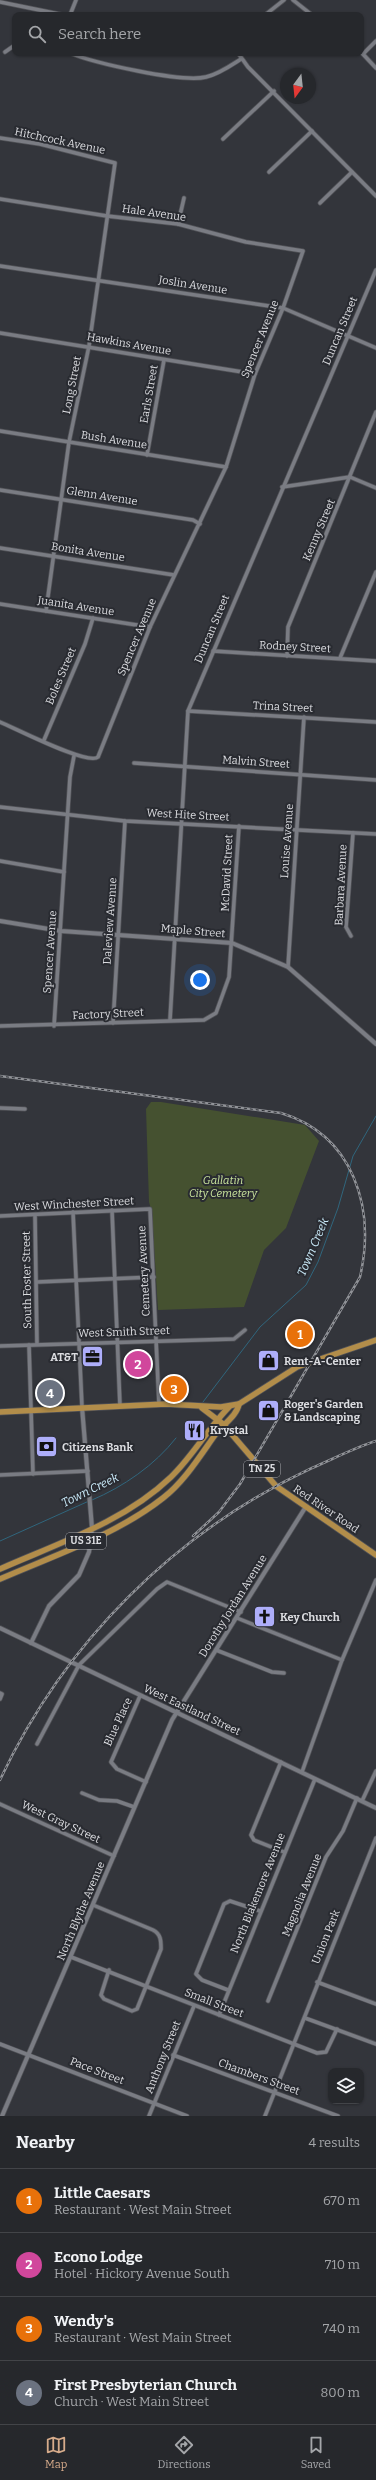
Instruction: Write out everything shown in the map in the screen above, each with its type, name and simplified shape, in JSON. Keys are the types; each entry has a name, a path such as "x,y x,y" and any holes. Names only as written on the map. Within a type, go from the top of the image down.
{"main road":[{"name":"US 31E","path":"0,1579 124,1524 168,1494 186,1474 223,1424 238,1410 239,1404 296,1367 376,1340"},
{"name":"TN 25","path":"0,1412 160,1404 183,1404 201,1408"},
{"name":"US 31E","path":"0,1569 92,1528 143,1501 178,1470 217,1419 232,1404"},
{"path":"201,1408 222,1407 232,1404 239,1404"},
{"name":"Red River Road","path":"201,1408 223,1424 276,1486 306,1508 376,1554"},
{"path":"160,1487 168,1494"}],"street":[{"path":"71,12 76,0"},
{"path":"268,12 284,0"},
{"path":"293,0 308,12"},
{"path":"0,2 49,12"},
{"path":"364,51 376,41"},
{"path":"5,52 12,47"},
{"path":"364,55 376,68"},
{"path":"80,56 110,65 191,78 215,75 241,59"},
{"path":"240,56 376,196"},
{"path":"223,139 274,91"},
{"path":"270,172 312,131"},
{"name":"Hitchcock Avenue","path":"0,138 40,144 115,163"},
{"name":"Long Street","path":"46,611 69,442 89,346 97,280 115,163"},
{"path":"320,203 352,172"},
{"path":"178,224 184,198"},
{"name":"Hale Avenue","path":"0,199 107,216 178,224 246,242 303,251"},
{"name":"Spencer Avenue","path":"54,1026 70,777 74,756 95,759 98,757 150,627 226,467 255,374 283,308 303,251"},
{"name":"Joslin Avenue","path":"0,266 283,308 376,348"},
{"name":"Duncan Street","path":"170,1020 181,823 186,766 188,711 282,487 376,270"},
{"name":"Hawkins Avenue","path":"0,333 89,346 164,360 255,374"},
{"name":"Earls Street","path":"148,455 164,360"},
{"name":"Kenny Street","path":"287,656 288,627 376,412"},
{"name":"Bush Avenue","path":"0,431 226,467"},
{"path":"282,487 350,477 376,488"},
{"name":"Glenn Avenue","path":"0,490 193,520 200,524"},
{"name":"Bonita Avenue","path":"0,548 174,575"},
{"path":"340,658 376,572"},
{"name":"Juanita Avenue","path":"0,604 150,627"},
{"name":"Boles Street","path":"44,740 85,644 93,618"},
{"name":"Rodney Street","path":"213,651 376,661"},
{"name":"Trina Street","path":"188,711 376,722"},
{"name":"Louise Avenue","path":"288,967 304,717"},
{"path":"0,722 44,740 74,756"},
{"name":"Malvin Street","path":"134,763 376,780"},
{"name":"West Hite Street","path":"0,807 68,816 125,821 376,834"},
{"name":"Daleview Avenue","path":"113,1023 125,821"},
{"name":"McDavid Street","path":"216,1013 229,977 239,826"},
{"name":"Barbara Avenue","path":"351,936 346,927 353,833"},
{"path":"0,861 64,872"},
{"name":"Maple Street","path":"0,921 61,931 232,943 288,967 376,1044"},
{"name":"Factory Street","path":"0,1026 54,1026 170,1020 204,1020 216,1013"},
{"path":"0,1108 25,1109"},
{"name":"West Winchester Street","path":"0,1216 150,1209"},
{"name":"Cemetery Avenue","path":"150,1209 160,1404"},
{"path":"112,1210 120,1406"},
{"path":"32,1643 50,1606 79,1575 89,1552 92,1528 82,1407 73,1212"},
{"name":"South Foster Street","path":"35,1215 37,1344"},
{"path":"37,1282 75,1279 154,1277"},
{"name":"West Smith Street","path":"0,1346 157,1340 234,1339 245,1330"},
{"name":"South Foster Street","path":"29,1345 33,1474"},
{"path":"0,1475 88,1471"},
{"name":"Dorothy Jordan Avenue","path":"176,1713 306,1508"},
{"path":"302,1772 342,1660 376,1580"},
{"path":"37,1744 79,1665 157,1589 167,1582 241,1612"},
{"path":"236,1618 342,1660"},
{"name":"West Eastland Street","path":"0,1628 376,1808"},
{"path":"216,1650 272,1672 284,1673"},
{"path":"0,1699 1,1694"},
{"name":"Blue Place","path":"140,1696 111,1762 117,1769 146,1782"},
{"name":"North Blythe Avenue","path":"2,2116 176,1713"},
{"path":"281,1762 251,1835 254,1840 284,1852"},
{"path":"362,1801 376,1771"},
{"name":"North Blakemore Avenue","path":"219,2015 284,1852 315,1779"},
{"path":"82,1793 99,1800 117,1802 134,1808"},
{"name":"Magnolia Avenue","path":"268,2001 326,1857 343,1831 356,1798"},
{"name":"West Gray Street","path":"0,1804 114,1856"},
{"name":"Union Park","path":"265,2116 295,2044 317,1982 376,1838"},
{"path":"228,1990 197,1978 196,1974 201,1960 227,1902 230,1901 260,1911"},
{"path":"93,1905 158,1933 161,1949 137,2009 132,2011 111,2002 101,1995 109,1970"},
{"name":"Small Street","path":"71,1956 109,1970 194,2006 322,2054 328,2049 337,2029"},
{"path":"317,1982 376,2004"},
{"name":"Anthony Street","path":"148,2116 194,2006"},
{"path":"305,2018 376,2044"},
{"name":"Pace Street","path":"0,2044 187,2116"},
{"name":"Chambers Street","path":"173,2055 275,2091 338,2116"}],"green space":[{"name":"Gallatin City Cemetery","path":"151,1102 161,1102 305,1125 319,1141 286,1228 264,1250 244,1307 158,1310 152,1213 149,1202 146,1109"}],"waterway":[{"name":"Town Creek","path":"203,1402 260,1327 306,1285 318,1262 338,1208 353,1156 376,1116"},
{"name":"Town Creek","path":"92,1500 115,1489 138,1474 168,1448 176,1438"},
{"name":"Town Creek","path":"0,1541 89,1501"}],"railway":[{"path":"0,1076 281,1113 306,1123 326,1138 342,1156 354,1177 361,1200 365,1225 364,1251 360,1277 240,1484 219,1512 193,1536"},
{"path":"0,1780 26,1730 56,1682 91,1638 129,1597 170,1559 214,1524 262,1494 312,1468 376,1441"}],"place":[{"name":"Little Caesars","path":"300,1334"},
{"name":"AT&T","path":"93,1357"},
{"name":"Rent-A-Center","path":"269,1361"},
{"name":"Econo Lodge","path":"138,1364"},
{"name":"Wendy's","path":"174,1389"},
{"name":"First Presbyterian Church","path":"50,1393"},
{"name":"Roger's Garden & Landscaping","path":"269,1410"},
{"name":"Krystal","path":"194,1430"},
{"name":"Citizens Bank","path":"46,1447"},
{"name":"Key Church","path":"265,1617"}]}
